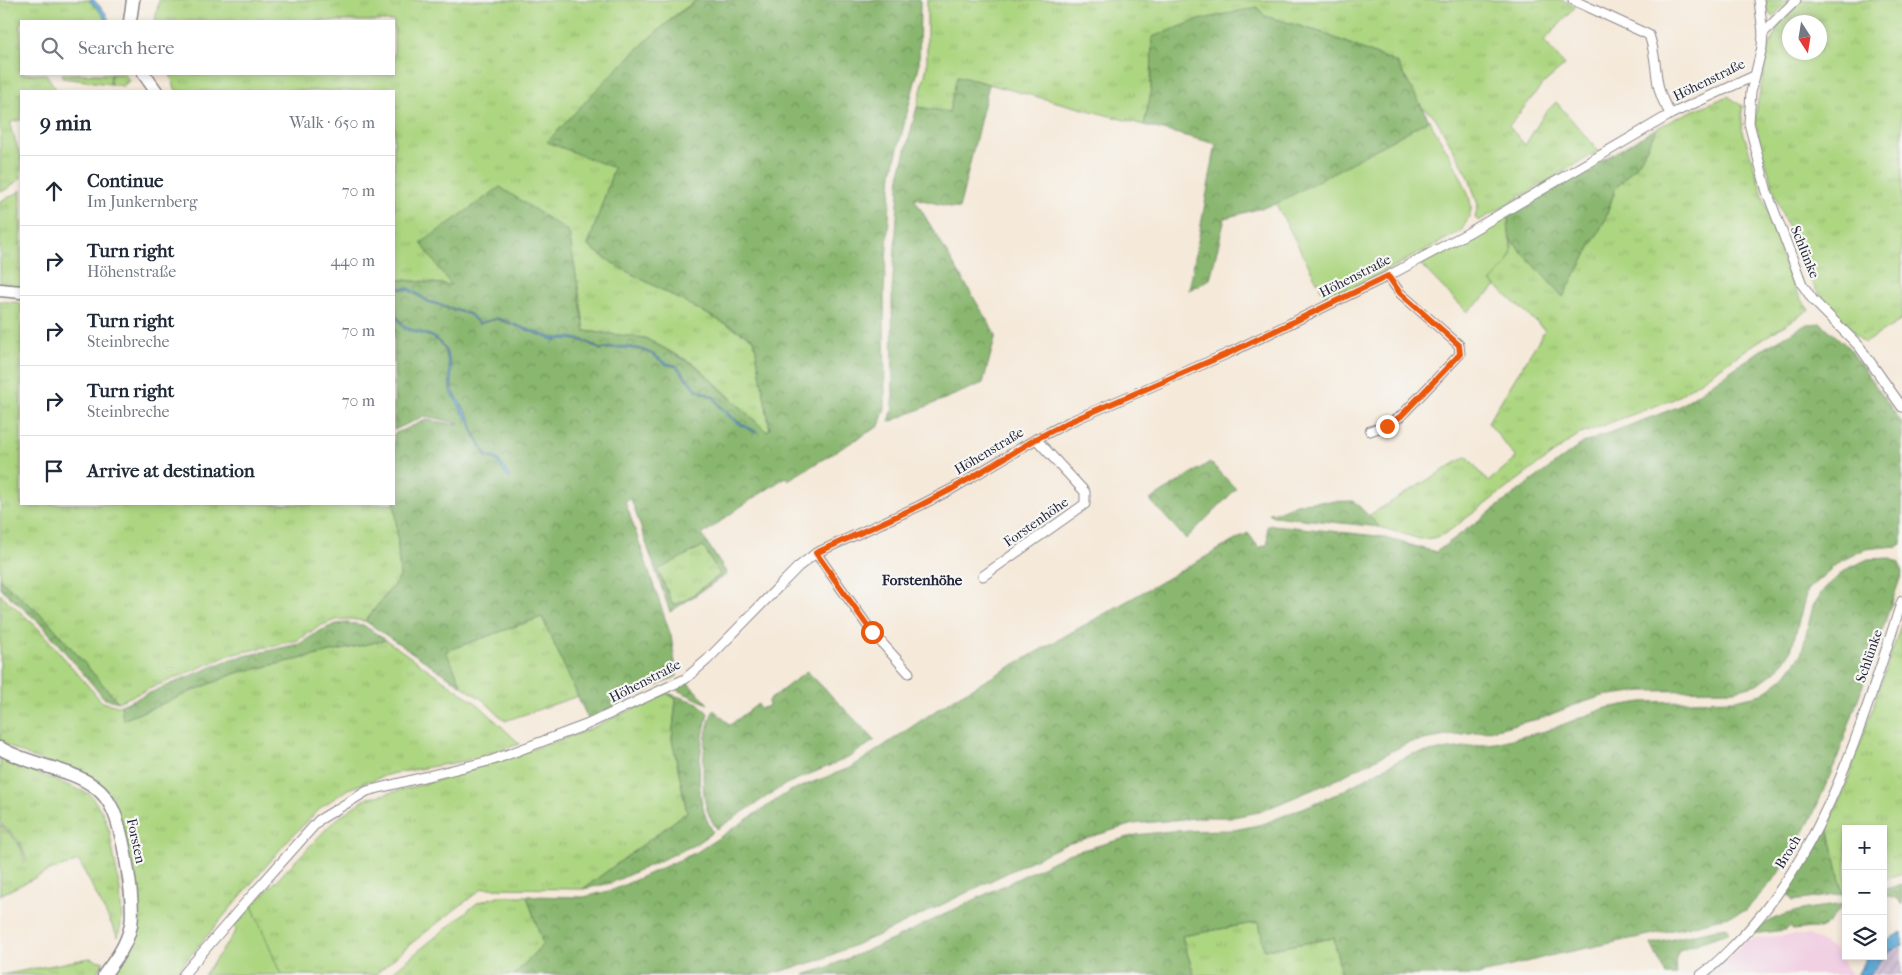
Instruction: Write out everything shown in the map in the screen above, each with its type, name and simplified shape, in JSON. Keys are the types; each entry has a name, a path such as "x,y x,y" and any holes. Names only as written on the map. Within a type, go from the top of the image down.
{"street":[{"path":"1573,0 1649,35 1656,61 1658,88 1662,102 1671,114"},
{"name":"Höhenstraße","path":"183,975 319,820 367,791 493,760 586,725 685,679 725,642 798,567 816,553 944,493 1036,439 1069,422 1229,353 1388,276 1468,233 1671,114 1754,76 1759,64 1763,33 1759,0"},
{"path":"1763,33 1796,0"},
{"path":"130,1 130,20"},
{"path":"145,75 155,90"},
{"name":"Schlünke","path":"1754,76 1749,108 1752,139 1767,192 1796,271 1813,300 1859,346 1902,407"},
{"path":"1370,431 1387,426 1401,416 1460,354 1459,345 1400,293 1388,276"},
{"path":"0,290 20,292"},
{"name":"Forstenhöhe","path":"983,576 1085,504 1085,492 1036,439"},
{"path":"816,553 872,632 909,673"},
{"name":"Schlünke","path":"1862,719 1902,601"},
{"name":"Broch","path":"1701,975 1742,937 1770,905 1806,852 1824,817 1862,719"},
{"name":"Forsten","path":"0,748 13,755 85,781 97,788 112,808 120,828 132,911 123,950 104,975"}],"shaded area":[{"path":"1809,935 1835,950 1851,975 1711,975 1745,941 1755,938"},
{"path":"1902,945 1902,975 1870,975 1880,960 1887,960 1887,954"}],"green space":[{"path":"0,0 89,0 103,15 105,20 20,20 20,75 47,75 56,90 20,90 20,120 11,122 11,129 20,154 20,179 0,192"},
{"path":"159,0 697,0 671,18 614,168 588,246 617,266 754,339 770,429 766,431 696,365 645,338 585,331 569,232 452,285 395,279 395,90 176,90 170,75 395,75 395,20 155,20"},
{"path":"697,0 920,0 919,66 892,172 884,292 885,408 879,426 788,480 786,477 702,535 727,574 670,612 631,499 625,501 671,636 677,676 588,719 542,617 446,651 462,686 365,621 400,577 395,504 395,434 426,420 459,423 425,416 395,430 395,316 404,329 432,337 443,346 449,364 450,390 469,421 472,430 486,457 496,460 509,479 497,458 487,456 473,430 471,420 452,390 451,364 444,346 433,336 405,327 395,313 395,289 408,290 428,302 470,315 478,324 497,319 553,340 584,341 600,350 626,348 645,352 664,364 675,366 696,390 714,398 727,415 757,432 728,413 715,397 697,389 676,365 665,362 645,350 626,346 600,349 585,340 568,337 553,338 497,318 479,323 471,314 429,301 409,288 395,288 395,279 451,285 421,243 500,187 569,232 585,331 645,338 696,366 766,431 770,429 754,339 617,266 588,246 614,168 547,142 619,67 656,32","holes":["703,546 720,575 686,600 673,605 658,570"]},
{"path":"927,0 1562,0 1576,6 1544,41 1565,65 1544,83 1509,126 1525,145 1545,113 1556,102 1599,151 1479,221 1475,218 1478,205 1468,175 1435,117 1422,107 1397,63 1320,32 1265,16 1152,37 1151,93 1144,125 958,76 949,112 917,107 927,67"},
{"path":"1765,0 1790,0 1773,17 1767,12"},
{"path":"1800,0 1902,0 1902,320 1864,343 1820,296 1806,274 1777,200 1759,141 1755,116 1769,47 1782,20 1782,60 1827,60 1827,15 1786,15"},
{"path":"1257,7 1265,16 1320,32 1397,63 1429,120 1276,204 1225,218 1210,279 1189,290 1216,144 1144,125 1151,93 1152,37 1198,20"},
{"path":"62,75 111,75 110,84 62,78"},
{"path":"111,75 126,75 129,81 123,86 110,84"},
{"path":"957,76 989,84 959,209 914,198 996,335 983,383 889,422 893,408 892,292 900,173 917,107 949,112"},
{"path":"1728,96 1742,106 1742,128 1787,273 1801,300 1809,310 1756,343 1674,399 1578,435 1445,534 1433,538 1420,539 1380,527 1368,516 1467,456 1488,482 1516,458 1488,422 1545,330 1490,281 1510,258 1511,240 1563,297 1605,220 1615,189 1639,162 1657,128"},
{"path":"1429,120 1460,175 1469,197 1471,209 1466,222 1461,231 1328,302 1276,204"},
{"path":"1657,128 1639,162 1615,189 1605,220 1563,297 1511,240 1508,231 1508,216"},
{"path":"20,191 20,287 0,286 0,201"},
{"path":"1508,216 1511,256 1501,271 1491,281 1496,287 1467,312 1420,264"},
{"path":"0,301 20,303 20,505 395,504 400,577 365,621 335,620 320,626 298,640 230,655 118,702 47,620 0,579"},
{"path":"1821,323 1848,347 1902,423 1902,544 1865,549 1839,562 1807,590 1791,651 1777,670 1758,684 1735,690 1642,691 1603,696 1542,718 1492,730 1408,743 1331,782 1259,812 1233,817 1206,817 1133,824 1064,845 888,931 817,961 767,975 514,975 543,944 527,896 584,897 613,890 697,852 790,791 852,767 953,699 1248,533 1259,548 1268,544 1267,526 1273,525 1378,536 1436,552 1583,443 1678,407 1761,350 1807,324"},
{"path":"1210,462 1236,489 1186,539 1150,500"},
{"path":"1354,501 1380,527 1273,516 1269,513 1304,503"},
{"path":"703,546 721,574 686,600 673,605 658,570"},
{"path":"1890,558 1899,563 1902,573 1837,759 1812,817 1795,848 1775,878 1746,910 1733,915 1687,927 1549,956 1478,975 1341,975 1334,938 1264,950 1259,922 1182,936 1194,975 804,975 892,940 1068,854 1136,835 1171,831 1234,830 1263,824 1337,794 1412,754 1495,743 1546,731 1606,708 1642,702 1735,700 1762,694 1784,677 1801,655 1813,606 1824,589 1845,570 1868,559"},
{"path":"0,579 47,620 118,702 104,698 42,625 0,588"},
{"path":"0,594 38,628 102,702 121,705 123,720 236,673 386,640 479,705 520,744 464,761 390,774 348,789 323,806 288,840 174,975 109,975 130,938 115,804 39,761 0,742"},
{"path":"542,617 578,696 505,721 483,700 462,686 445,651"},
{"path":"1902,622 1902,873 1887,879 1887,825 1842,825 1842,890 1828,827 1843,793"},
{"path":"336,624 363,625 386,640 236,673 123,720 121,705 231,659 299,644 322,630"},
{"path":"807,671 875,740 848,758 786,784 717,829 707,809 703,780 705,741 710,718 714,710 730,725 758,704 760,709 769,706 768,701"},
{"path":"688,683 708,704 677,690 677,688"},
{"path":"667,693 676,699 672,739 687,812 583,889 483,888 413,942 375,975 281,975 252,906 332,823 353,807 366,799 443,779 583,732"},
{"path":"667,693 698,703 708,713 702,743 699,774 702,804 713,832 694,845 611,883 583,889 687,812 672,739 676,699"},
{"path":"0,756 9,762 90,794 103,813 109,830 120,890 122,919 118,937 79,861 49,871 0,895 0,825 19,843 25,862 27,861 20,842 0,823"},
{"path":"1828,827 1842,894 1793,901 1786,892 1806,864"},
{"path":"1902,884 1902,905 1898,899 1887,895 1887,889"},
{"path":"498,896 527,896 543,944 514,975 389,975 477,903"},
{"path":"1842,904 1842,907 1825,926 1819,929 1792,930 1791,926 1785,930 1752,934 1772,920 1796,911"},
{"path":"252,906 281,975 204,975 236,931 235,923"},
{"path":"1259,922 1265,950 1334,938 1341,975 1297,975 1296,973 1283,975 1194,975 1182,936"},
{"path":"1726,927 1729,932 1680,950 1675,965 1676,975 1666,975 1651,944"},
{"path":"90,958 104,962 95,975 1,975"}],"water":[{"path":"89,0 94,0 106,13 109,20 105,20 103,15"},
{"path":"395,288 409,288 429,301 471,314 479,323 497,318 553,338 568,337 585,340 600,349 626,346 645,350 665,362 676,365 697,389 715,397 728,414 757,432 732,419 722,410 714,398 696,390 675,366 664,364 651,354 626,348 600,350 584,341 553,340 497,319 478,324 470,315 428,302 409,290"},
{"path":"395,313 405,327 433,336 444,346 451,364 452,390 471,420 473,430 487,456 497,458 511,478 509,479 496,460 486,457 472,430 469,421 450,390 449,364 443,346 432,337 404,329"},
{"path":"1902,932 1902,945 1887,955 1887,940"},
{"path":"1865,960 1881,960 1870,975 1857,975"}],"district":[{"name":"Forstenhöhe","path":"922,580"}],"route":[{"path":"872,632 816,553 952,489 1036,439 1069,422 1229,353 1388,276 1400,293 1459,345 1460,354 1401,416 1387,426"}]}
